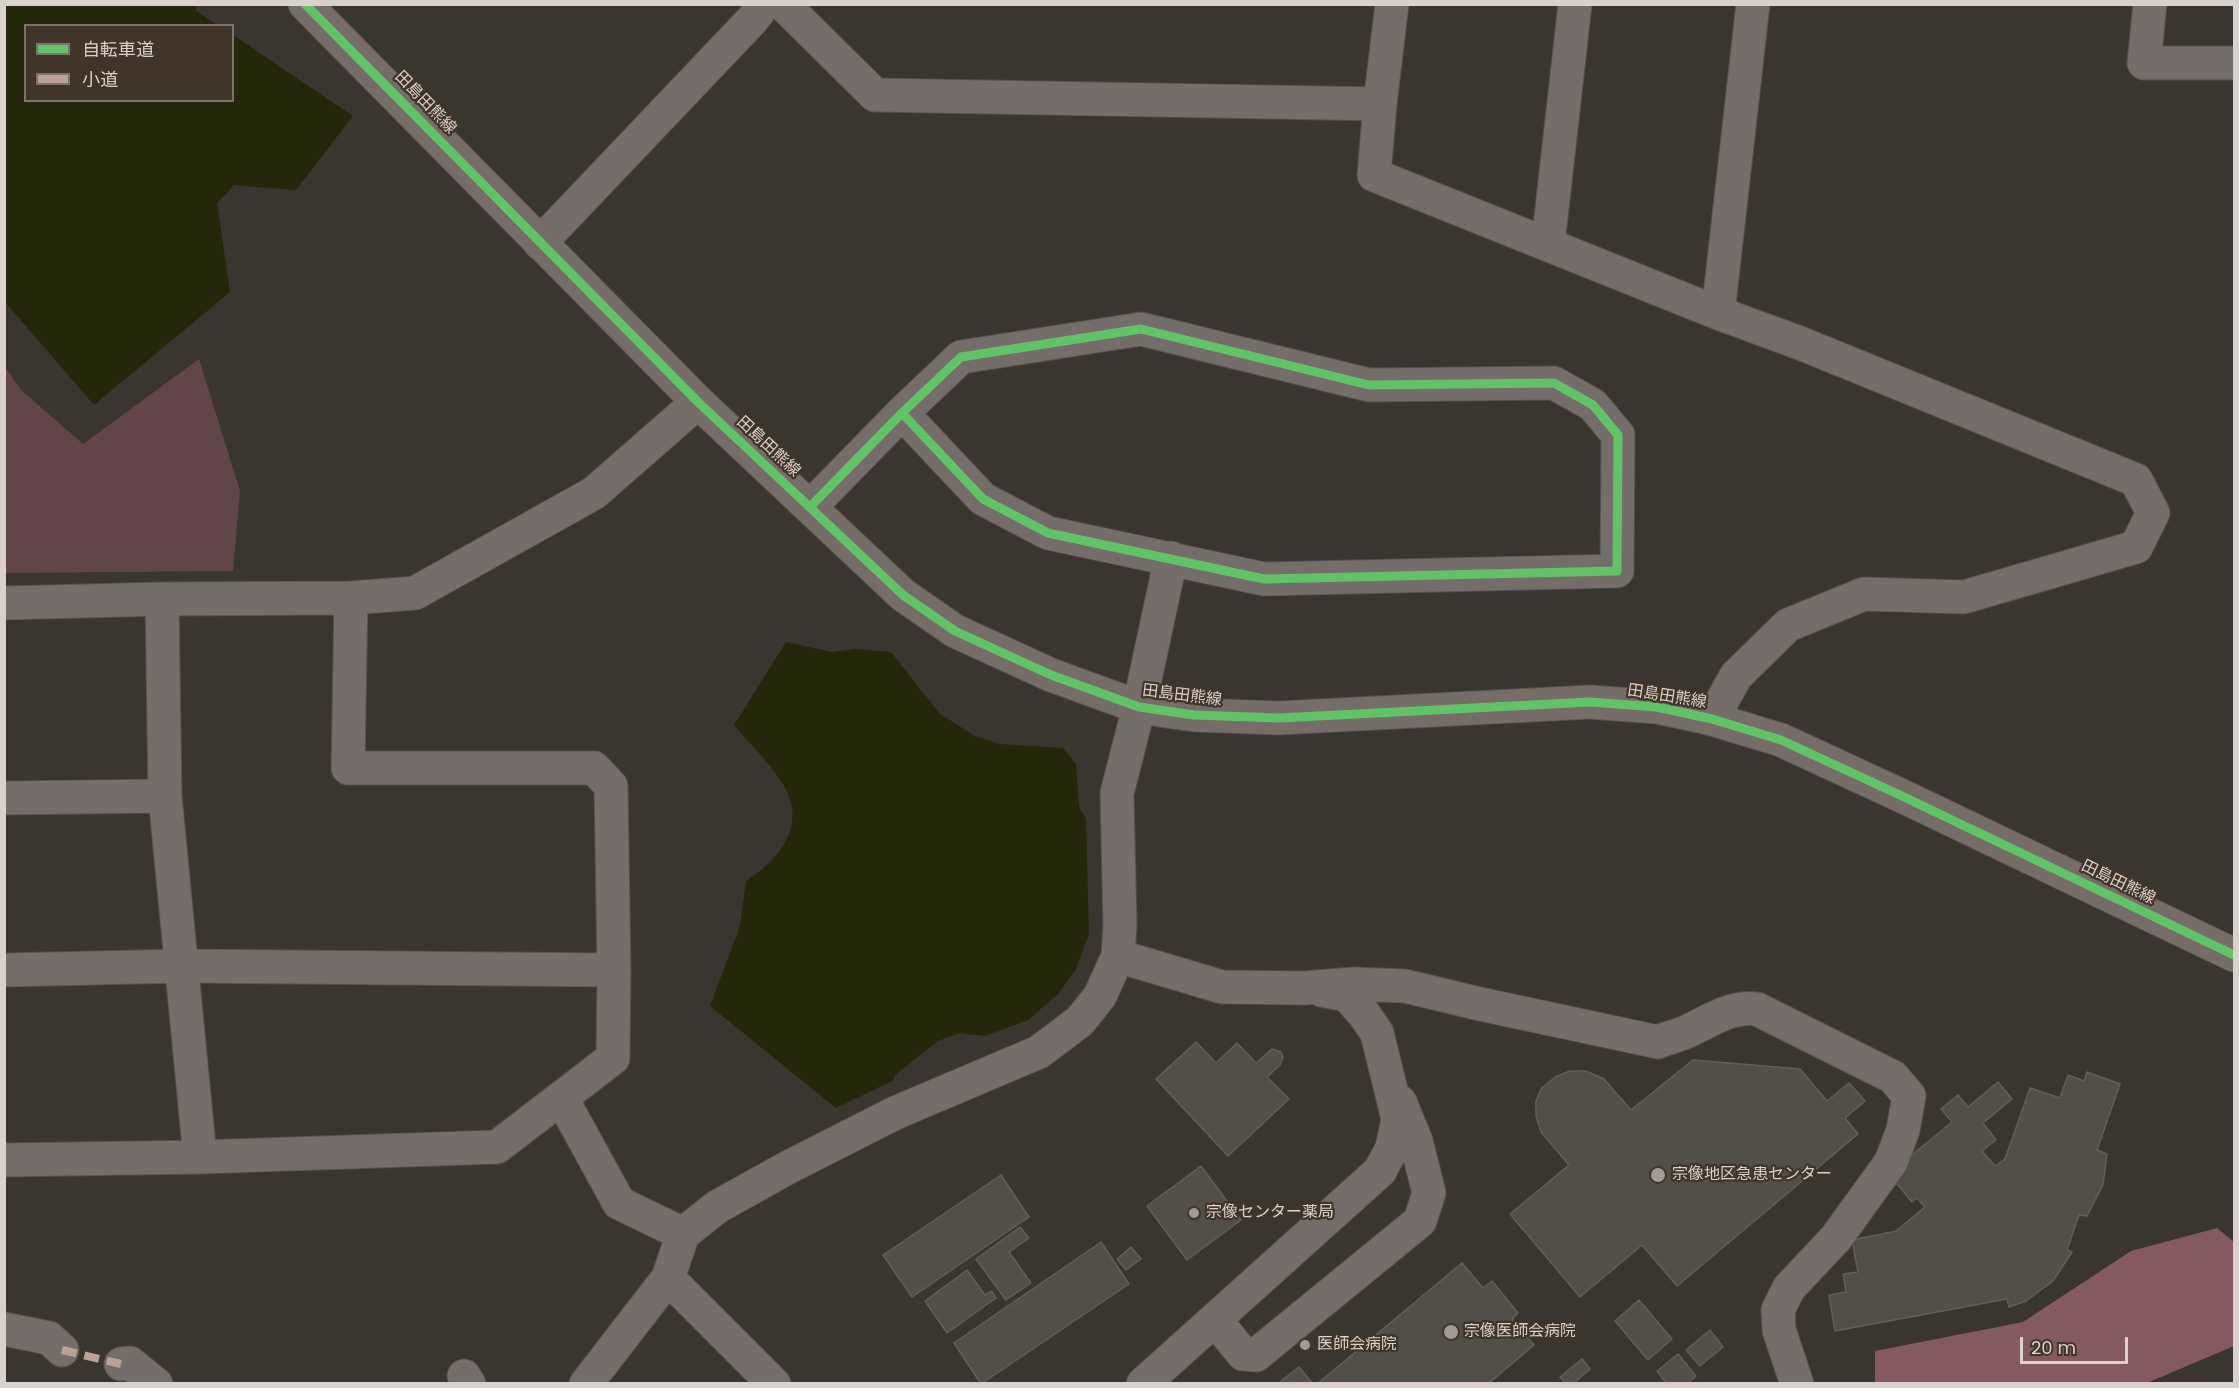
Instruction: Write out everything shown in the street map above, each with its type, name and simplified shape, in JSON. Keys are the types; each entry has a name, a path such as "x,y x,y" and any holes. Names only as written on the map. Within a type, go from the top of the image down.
{"main road":[{"name":"田島田熊線","path":"305,4 698,402 903,595 955,631 1051,675 1138,707 1194,715 1279,718 1590,702 1657,707 1712,719 1791,745 2235,955"}],"street":[{"path":"783,4 875,95 1380,104"},
{"path":"1392,4 1374,175 1718,313 1800,343 2136,480 2153,513 2136,547 1964,597 1864,594 1788,625 1736,676 1712,719"},
{"path":"1548,244 1575,4"},
{"path":"1718,313 1753,4"},
{"path":"2150,4 2144,63 2235,63"},
{"path":"540,243 749,9"},
{"path":"810,507 902,413 961,357 1141,329 1369,385 1554,383 1593,405 1618,435 1617,571 1264,579 1048,533 983,499 902,413"},
{"path":"4,603 351,598 415,593 594,493 698,402"},
{"path":"586,1383 668,1278 683,1234 717,1207 895,1113 1039,1052 1080,1021 1100,996 1118,956 1120,926 1117,793 1171,558"},
{"path":"4,1160 200,1157 497,1147 613,1058 611,786 594,768 348,768 351,598"},
{"path":"162,599 165,796 200,1157"},
{"path":"4,798 165,796"},
{"path":"1118,956 1222,987 1304,988 1353,984 1405,986 1659,1042 1729,1012 1747,1008 1757,1009 1893,1077 1909,1096 1903,1130 1891,1162 1836,1238 1789,1288 1778,1310 1779,1330 1797,1383"},
{"path":"4,970 183,966 614,970"},
{"path":"1143,1383 1380,1171 1392,1148 1398,1119 1377,1033 1347,995 1304,988"},
{"path":"1215,1320 1243,1354 1256,1355 1420,1221 1429,1193 1416,1141 1383,1062"},
{"path":"562,1099 618,1203 683,1234"},
{"path":"668,1278 774,1383"},
{"path":"4,1329 49,1338 62,1350"},
{"path":"121,1364 130,1363 156,1383"}],"shaded area":[{"path":"4,5 197,5 196,11 216,24 24,24 24,102 234,102 234,36 353,116 296,190 234,185 217,203 230,292 94,405 5,302"},
{"path":"199,359 240,491 233,571 5,573 5,367 21,390 83,444"},
{"path":"786,642 832,652 856,649 891,652 940,714 975,736 999,744 1063,748 1076,764 1079,806 1086,819 1089,933 1076,969 1059,993 1028,1020 985,1036 960,1033 938,1041 894,1076 894,1080 836,1108 710,1006 740,926 746,881 779,852 791,828 793,815 784,786 768,763 734,725"},
{"path":"2217,1228 2234,1242 2234,1346 2147,1383 1875,1383 1875,1351 2023,1322 2131,1251"}],"building":[{"path":"1196,1042 1216,1063 1237,1043 1256,1063 1272,1049 1281,1052 1283,1057 1280,1065 1267,1077 1289,1099 1228,1156 1156,1079"},
{"path":"1693,1060 1800,1069 1827,1101 1849,1083 1865,1101 1845,1118 1858,1134 1677,1286 1642,1245 1580,1297 1510,1214 1569,1165 1541,1132 1536,1116 1536,1101 1541,1089 1555,1077 1570,1071 1586,1071 1604,1079 1631,1110"},
{"path":"2087,1072 2120,1084 2097,1150 2107,1154 2103,1185 2087,1216 2079,1215 2067,1250 2072,1252 2053,1281 2026,1301 2009,1307 2007,1299 1835,1331 1829,1295 1846,1292 1843,1274 1858,1272 1852,1240 1896,1231 1925,1207 1917,1198 1912,1202 1889,1174 1952,1122 1941,1109 1958,1095 1968,1107 1998,1082 2012,1099 1983,1123 1996,1140 1982,1151 1995,1166 2005,1159 2030,1088 2060,1098 2068,1075 2084,1081"},
{"name":"宗像センター薬局","path":"1201,1166 1241,1220 1187,1260 1147,1206"},
{"path":"1001,1175 1029,1217 912,1297 883,1255"},
{"path":"1020,1227 1029,1238 1009,1252 1031,1283 1006,1300 976,1259"},
{"path":"1101,1242 1129,1284 981,1384 954,1343"},
{"path":"1131,1247 1141,1259 1126,1270 1117,1259"},
{"name":"宗像医師会病院","path":"1462,1263 1483,1288 1492,1281 1518,1313 1512,1319 1534,1345 1488,1384 1317,1384"},
{"path":"967,1270 985,1295 992,1291 996,1298 947,1333 925,1301"},
{"path":"1639,1300 1672,1339 1648,1360 1615,1321"},
{"path":"1710,1330 1723,1347 1700,1366 1686,1350"},
{"path":"1678,1354 1696,1376 1687,1384 1667,1384 1657,1371"},
{"path":"1582,1359 1590,1369 1573,1384 1566,1384 1560,1377"},
{"path":"1299,1367 1313,1384 1283,1384 1281,1381"}],"marked path":[{"path":"62,1350 121,1364"}],"cycle path":[{"path":"305,4 698,402 903,595 955,631 1051,675 1139,707 1194,715 1279,718 1590,702 1657,707 1712,719 1781,740 2234,955"},
{"path":"810,507 902,413 961,357 1141,329 1369,385 1554,383 1593,405 1618,435 1617,571 1264,579 1048,533 983,499 902,413"}],"place":[{"name":"宗像地区急患センター","path":"1658,1175"},
{"name":"宗像センター薬局","path":"1194,1213"},
{"name":"宗像医師会病院","path":"1451,1332"},
{"name":"医師会病院","path":"1305,1345"}]}
